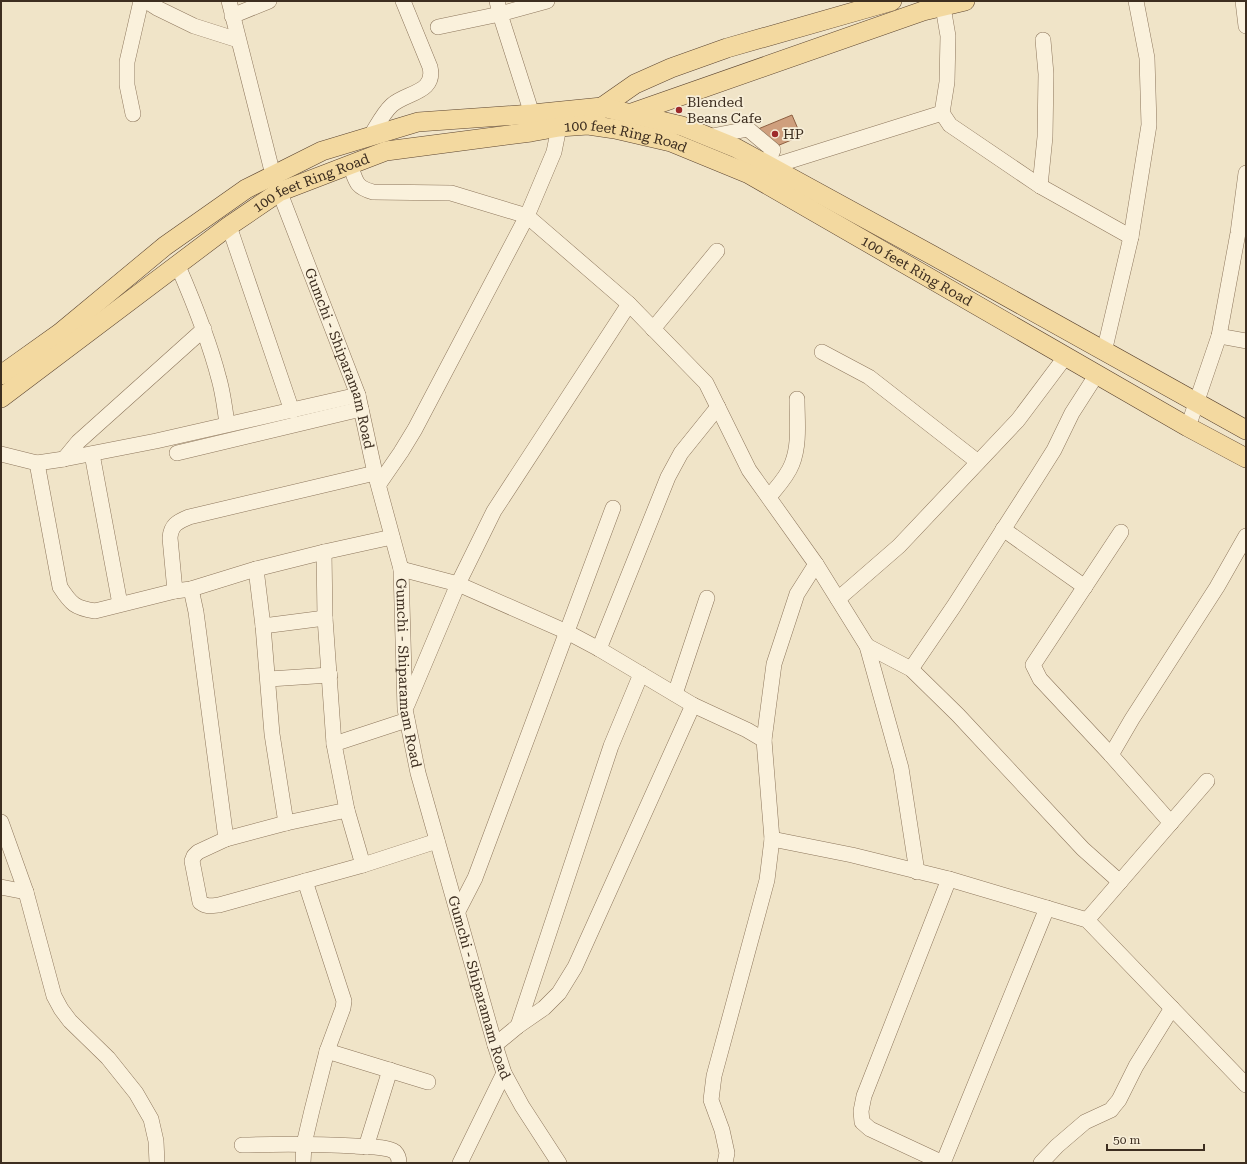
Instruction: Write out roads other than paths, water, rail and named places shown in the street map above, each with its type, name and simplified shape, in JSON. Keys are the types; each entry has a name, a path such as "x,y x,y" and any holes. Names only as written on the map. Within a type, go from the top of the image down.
{"main road":[{"path":"588,125 602,107 635,84 727,48 892,1"},
{"path":"615,129 630,113 921,6 943,7 965,1"},
{"name":"100 feet Ring Road","path":"1,398 178,266 229,226 276,184 322,151 418,122 532,114 602,107 682,126 736,148 932,255 1246,430"},
{"name":"100 feet Ring Road","path":"1,375 60,333 164,246 246,188 276,184 350,164 386,151 559,127 588,125 615,129 671,142 750,174 1188,427 1246,458"}],"street":[{"path":"132,114 127,85 127,62 141,1"},
{"path":"146,1 194,26 238,40"},
{"name":"Gumchi - Shiparamam Road","path":"229,1 276,184 360,402 377,478 401,569 406,715 418,773 437,841 504,1073 522,1106 559,1163"},
{"path":"232,16 269,1"},
{"path":"370,136 391,106 426,86 432,75 403,1"},
{"path":"438,27 498,8 547,1"},
{"path":"1104,352 1131,237 1149,125 1147,58 1136,1"},
{"path":"1243,1 1246,26"},
{"path":"943,7 948,36 946,82 942,113 950,125 1040,186 1131,237"},
{"path":"498,8 532,114"},
{"path":"1040,186 1046,97 1046,74 1043,40"},
{"path":"768,166 942,113"},
{"path":"175,591 170,538 171,530 174,524 180,520 377,478 401,452 415,429 527,216 554,152 559,127"},
{"path":"350,164 357,182 363,189 373,192 451,193 527,216 629,304 706,383 749,470 816,564 867,646 901,768 917,872"},
{"path":"1188,427 1219,336 1242,234 1246,173"},
{"path":"229,226 292,410"},
{"path":"653,329 717,251"},
{"path":"178,266 204,329 220,380 228,424"},
{"path":"334,744 406,715 458,584 494,511 629,304"},
{"path":"64,459 78,442 204,329"},
{"path":"1219,336 1246,341"},
{"path":"822,352 869,377 978,462"},
{"path":"838,599 899,546 1018,420 1066,356"},
{"path":"910,669 954,606 1054,450 1072,413 1097,374"},
{"path":"769,497 784,480 792,465 797,446 797,399"},
{"path":"1,454 37,463 92,454 292,410 360,402"},
{"path":"177,453 360,402"},
{"path":"599,649 670,472 681,453 718,407"},
{"path":"92,454 120,604"},
{"path":"37,463 60,587 75,606 84,609 95,610 175,591 191,589 256,569 392,537"},
{"path":"458,912 475,878 613,508"},
{"path":"1003,529 1085,587"},
{"path":"1121,532 1033,665 1040,680 1111,755 1171,823"},
{"path":"1111,755 1132,719 1217,587 1246,536"},
{"path":"324,552 325,618 334,744 347,810 363,865"},
{"path":"725,1163 727,1153 722,1130 711,1100 714,1076 767,880 772,839 764,740 774,664 797,594 816,564"},
{"path":"256,569 264,626 272,734 286,822"},
{"path":"401,569 458,584 567,632 599,649 693,705 747,730 764,740"},
{"path":"191,589 196,612 226,839"},
{"path":"675,694 707,598"},
{"path":"264,626 325,618"},
{"path":"867,646 910,669 958,715 1083,849 1120,882"},
{"path":"518,1026 611,746 640,674"},
{"path":"268,679 330,675"},
{"path":"495,1045 518,1026 544,1008 559,993 570,977 693,705"},
{"path":"1087,920 1207,781"},
{"path":"347,810 286,822 226,839 204,849 194,856 192,861 200,902 208,906 219,905 363,865 437,841"},
{"path":"1,822 26,892 54,996 70,1021 108,1058 136,1093 152,1119 156,1141 157,1163"},
{"path":"772,839 949,879 1087,920 1246,1085"},
{"path":"949,879 864,1096 861,1111 862,1122 870,1129 943,1163 1048,908"},
{"path":"303,1163 304,1144 327,1051 343,1008 344,1001 305,881"},
{"path":"1,887 26,892"},
{"path":"1041,1163 1057,1146 1085,1122 1094,1116 1111,1110 1119,1100 1136,1066 1172,1008"},
{"path":"327,1051 428,1082"},
{"path":"366,1147 390,1070"},
{"path":"460,1163 504,1073"},
{"path":"242,1145 304,1144 366,1147 390,1150 396,1153 399,1157 399,1163"}],"place":[{"name":"Blended Beans Cafe","path":"679,110"},
{"name":"HP","path":"775,134"}]}
